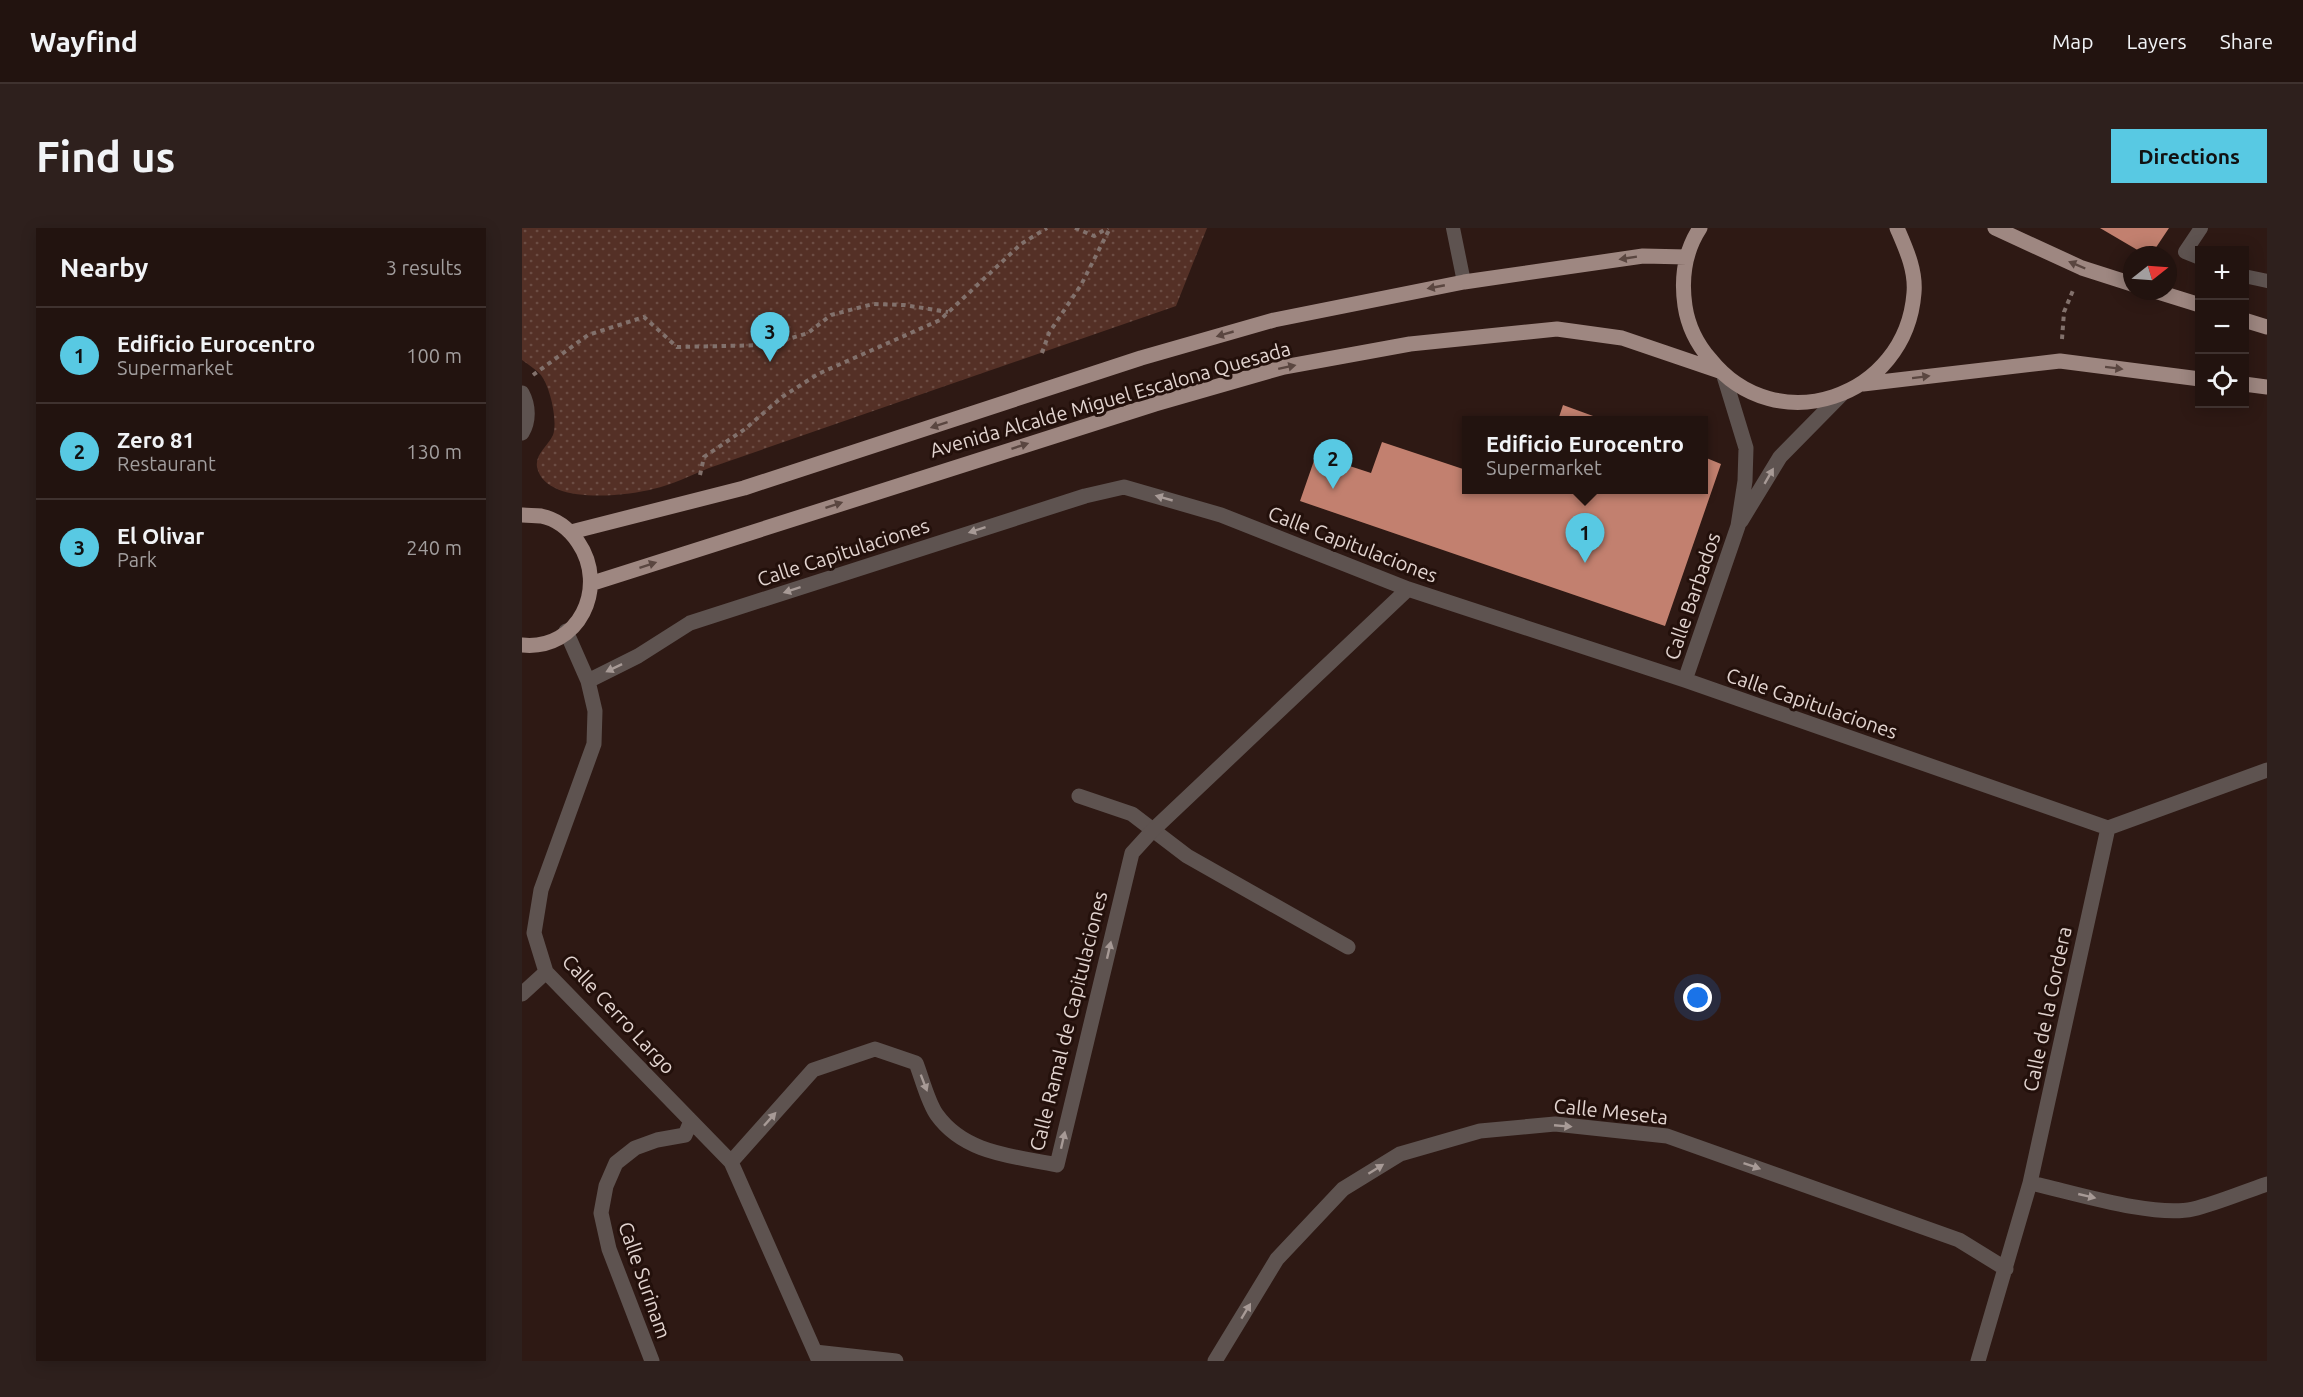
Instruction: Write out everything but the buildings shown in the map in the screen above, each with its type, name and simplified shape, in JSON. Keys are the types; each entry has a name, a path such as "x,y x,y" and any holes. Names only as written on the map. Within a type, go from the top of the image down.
{"main road":[{"path":"1700,228 1687,257 1683,288 1687,318 1700,347 1722,373 1750,392 1780,402 1811,402 1841,395 1863,384 1889,359 1907,328 1914,292 1910,256 1897,228"},
{"path":"1995,228 2082,267 2123,281"},
{"name":"Avenida Alcalde Miguel Escalona Quesada","path":"571,532 744,488 1141,358 1274,320 1464,282 1560,270 1643,256 1687,257"},
{"path":"2177,298 2195,304"},
{"path":"2249,322 2267,327"},
{"name":"Avenida Alcalde Miguel Escalona Quesada","path":"593,583 1155,404 1284,367 1410,344 1557,329 1622,338 1722,373"},
{"path":"1863,384 2060,361 2195,378"},
{"path":"2249,385 2267,387"},
{"path":"522,515 541,516 555,521 571,532 588,555 593,583 586,608 577,623 556,639 522,645"}],"street":[{"name":"Calle Barbados","path":"1685,680 1738,526 1745,481 1746,448 1722,373"},
{"path":"522,393 527,405 528,418 522,433"},
{"name":"Calle Barbados","path":"1738,526 1780,457 1841,395"},
{"name":"Calle Capitulaciones","path":"588,681 638,656 690,623 1085,496 1124,488 1221,515 1408,589 1685,680 2108,828"},
{"name":"Calle Ramal de Capitulaciones","path":"731,1162 813,1070 875,1048 916,1064 936,1114 962,1139 987,1151 1058,1165 1132,853 1153,830 1408,589"},
{"name":"Calle Cerro Largo","path":"566,631 588,681 595,711 594,744 541,890 534,933 546,972 731,1162 817,1356"},
{"path":"2108,828 2267,770"},
{"path":"1079,796 1132,814 1186,856 1348,947"},
{"name":"Calle de la Cordera","path":"1978,1361 2030,1183 2108,828"},
{"path":"522,994 546,972"},
{"name":"Calle Surinam","path":"651,1361 609,1249 601,1213 606,1186 616,1163 635,1148 657,1140 685,1135 691,1121"},
{"name":"Calle Meseta","path":"1215,1361 1278,1259 1343,1189 1400,1154 1480,1131 1555,1124 1667,1136 1959,1240 2006,1269"},
{"path":"2030,1183 2159,1210 2192,1209 2267,1184"},
{"path":"817,1356 896,1361"}],"lane":[{"path":"1453,228 1464,282"},
{"path":"2195,256 2185,252 2201,228"},
{"path":"2249,277 2267,281"}],"path":[{"path":"693,501 704,457 745,429 782,397 818,374 940,320 1021,244 1047,228"},
{"path":"1075,228 1094,236 1109,228"},
{"path":"1042,353 1049,333 1081,285 1109,228"},
{"path":"2060,361 2064,312 2082,267"},
{"path":"531,376 588,335 644,317 677,346 769,345 808,333 831,315 873,304 904,304 948,312"}],"shaded area":[{"path":"522,228 1207,228 1176,306 709,468 667,485 641,492 588,495 555,488 543,479 537,467 540,454 553,435 554,412 544,379 522,360"}],"place":[{"name":"El Olivar","path":"770,362"},
{"name":"Zero 81","path":"1333,489"},
{"name":"Edificio Eurocentro","path":"1585,563"}]}
